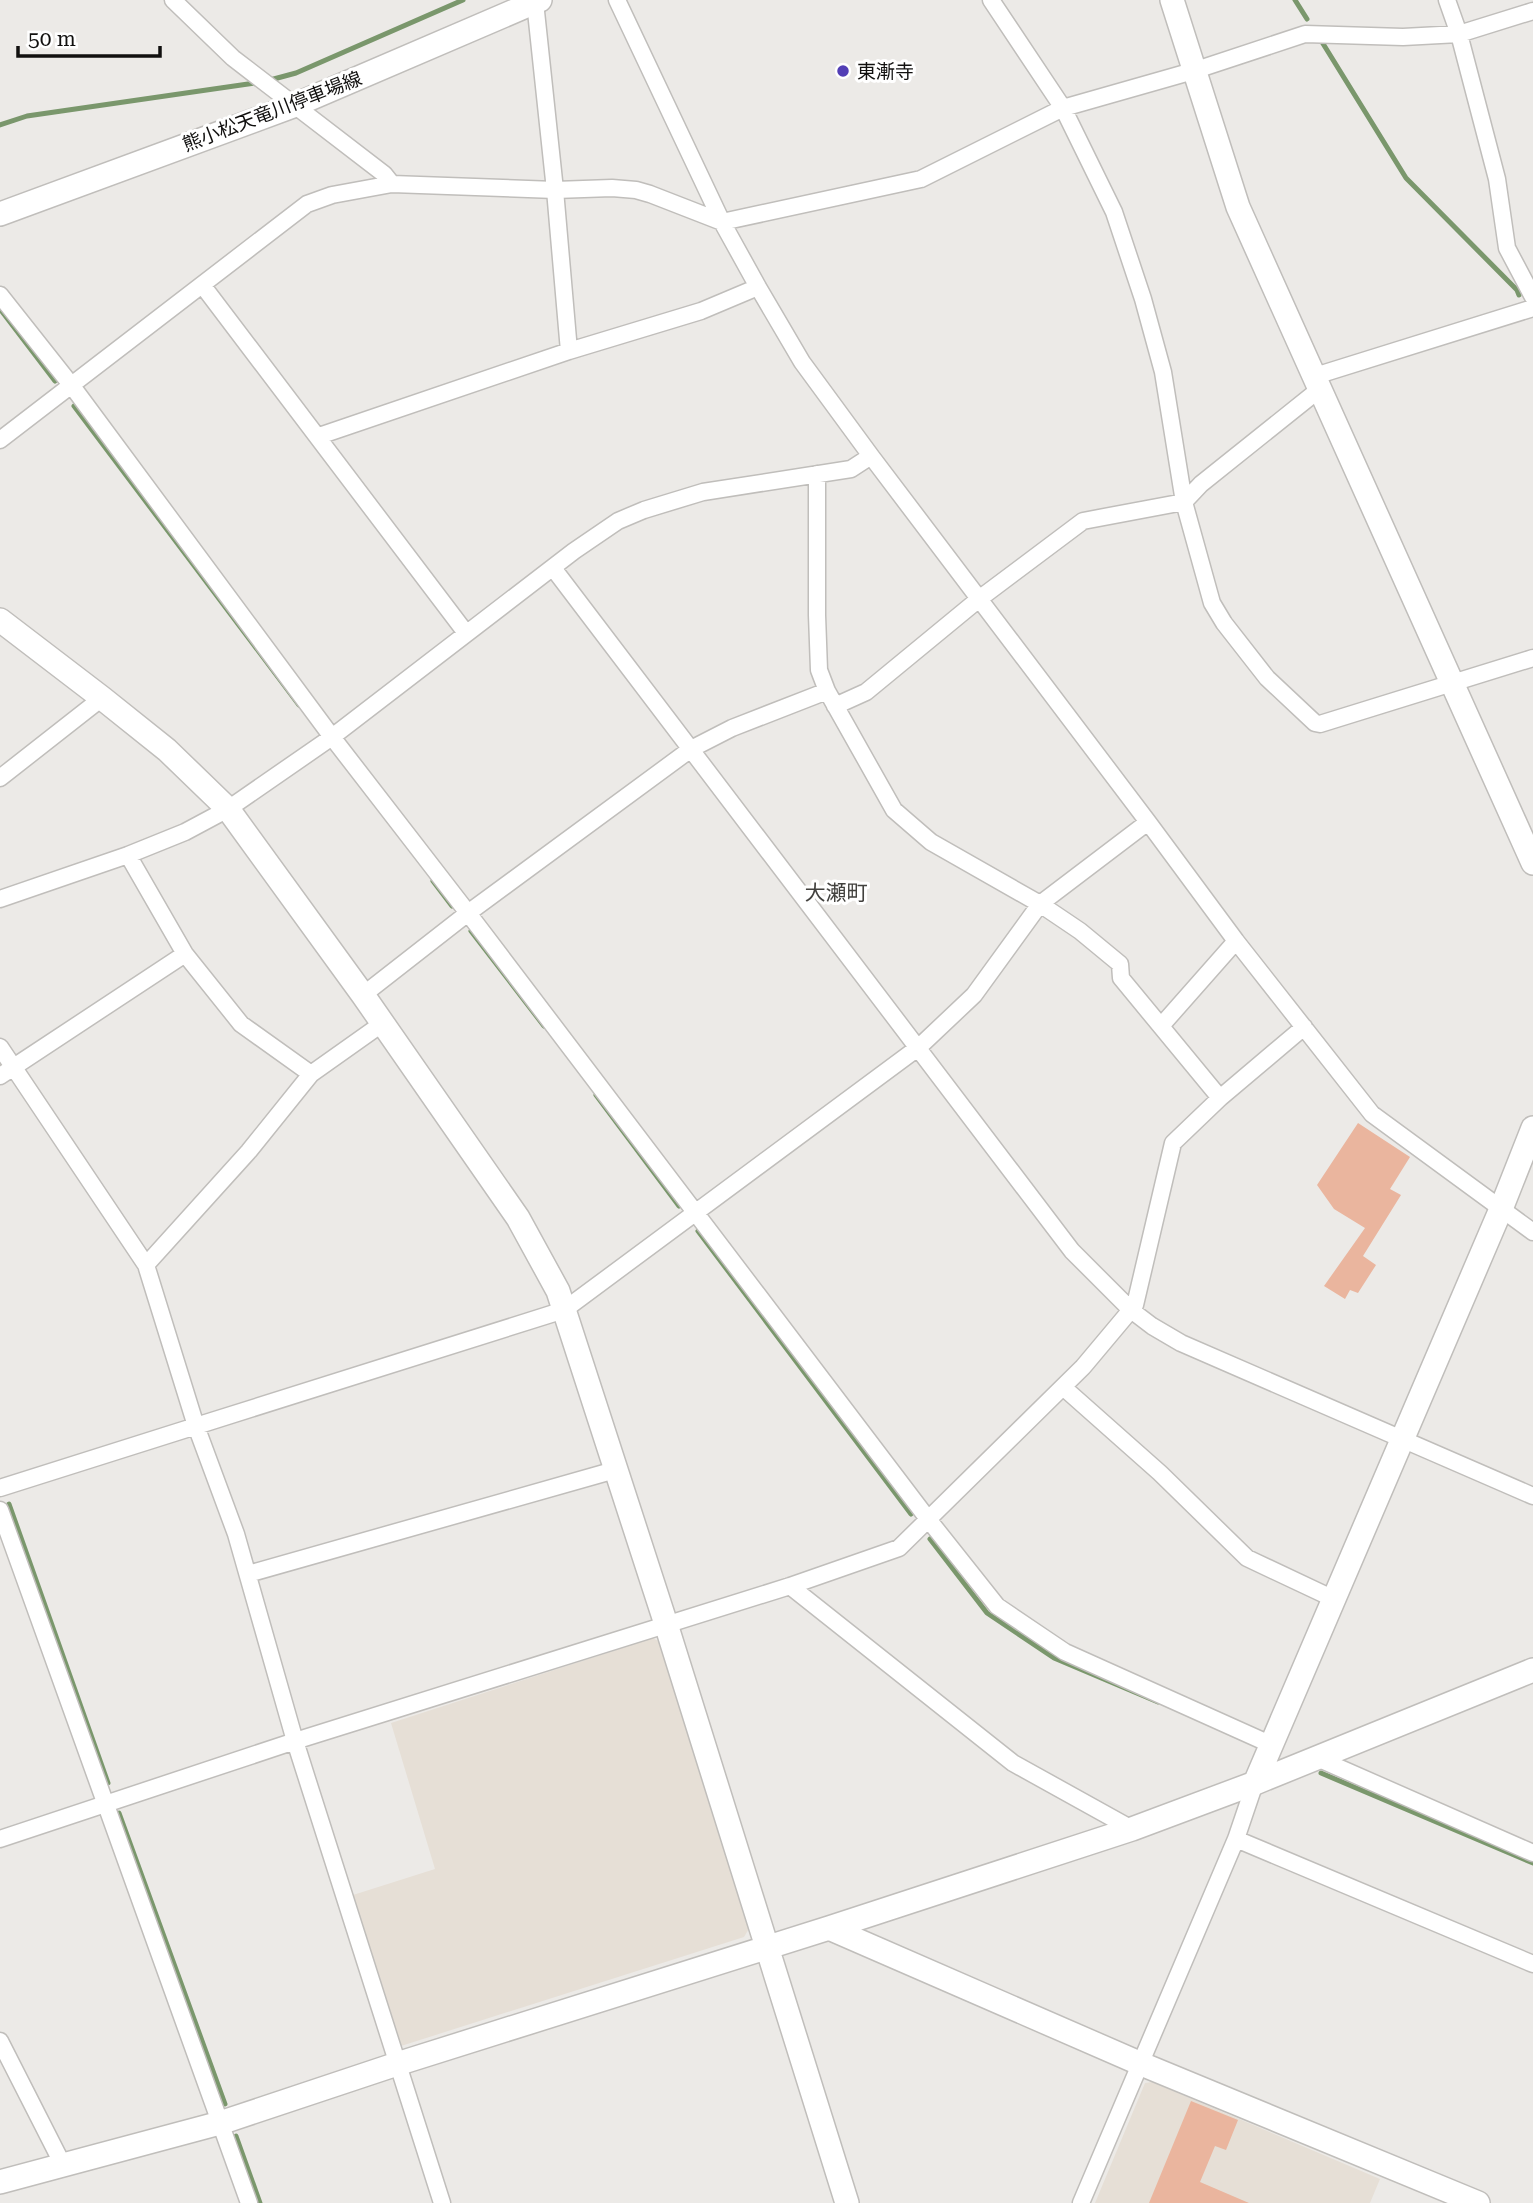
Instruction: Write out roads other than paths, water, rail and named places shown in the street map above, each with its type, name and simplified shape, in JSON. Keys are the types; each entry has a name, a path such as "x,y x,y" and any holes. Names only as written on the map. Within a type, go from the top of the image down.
{"street":[{"path":"173,0 233,58 384,174 392,184"},
{"path":"617,0 722,222 758,287 802,362 871,456 1236,941 1373,1114 1533,1232"},
{"path":"990,0 1063,108 1114,212 1143,299 1163,372 1184,502 1212,603 1224,623 1267,678 1315,723 1320,724 1533,658"},
{"path":"1172,0 1238,207 1533,863"},
{"path":"1447,0 1459,34 1497,179 1507,248 1533,297"},
{"path":"538,1 569,351"},
{"name":"熊小松天竜川停車場線","path":"0,214 293,106 538,1"},
{"path":"0,440 307,204 331,195 392,184 555,190 612,188 636,190 722,222 920,179 1063,108 1194,71 1305,34 1403,37 1459,34 1533,11"},
{"path":"203,286 466,633"},
{"path":"319,436 569,351 701,311 758,287"},
{"path":"0,295 72,386 332,737 997,1606 1065,1652 1272,1745"},
{"path":"835,706 866,692 979,599 1083,521 1184,502 1318,382 1533,308"},
{"path":"0,899 128,855 185,832 228,809 332,737 466,633 618,521 703,492 851,469 871,456"},
{"path":"817,474 820,670 827,691 894,810 931,842 1040,904 1080,931 1121,964 1121,978 1220,1098"},
{"path":"553,568 1072,1251 1131,1310 1181,1343 1533,1496"},
{"path":"0,620 167,750 228,809 383,1023 518,1218 558,1292 666,1624 847,2203"},
{"path":"363,995 468,913 691,748 732,728 827,691"},
{"path":"0,778 102,698"},
{"path":"0,1488 564,1310 919,1047 974,995 1040,904 1148,822"},
{"path":"128,855 185,954 241,1024 311,1074"},
{"path":"1161,1026 1236,941"},
{"path":"7,1072 185,954"},
{"path":"146,1265 249,1151 311,1074 383,1023"},
{"path":"0,1839 295,1741 790,1586 899,1548 1083,1367 1135,1305 1173,1143 1220,1098 1304,1027"},
{"path":"0,1047 7,1072 146,1265 196,1426 236,1534 295,1741 442,2203"},
{"path":"1081,2203 1236,1839 1255,1783 1501,1209 1533,1128"},
{"path":"1063,1387 1160,1472 1247,1558 1334,1599"},
{"path":"248,1574 615,1470"},
{"path":"0,1510 249,2203"},
{"path":"790,1586 1013,1763 1132,1829"},
{"path":"0,2182 220,2123 1132,1829 1255,1783 1533,1670"},
{"path":"1317,1758 1533,1853"},
{"path":"1236,1839 1533,1964"},
{"path":"829,1928 1139,2063 1478,2203"},
{"path":"0,2041 63,2165"}],"waterway":[{"path":"270,80 296,73 463,0"},
{"path":"1295,0 1307,19"},
{"path":"1322,42 1406,178 1519,295"},
{"path":"0,125 27,116 255,83"},
{"path":"0,309 55,381"},
{"path":"74,406 299,705"},
{"path":"433,881 452,906"},
{"path":"471,931 544,1026"},
{"path":"596,1095 679,1206"},
{"path":"698,1231 911,1514"},
{"path":"9,1504 108,1783"},
{"path":"930,1539 987,1613 1054,1658 1158,1702"},
{"path":"1321,1773 1533,1863"},
{"path":"119,1813 225,2104"},
{"path":"236,2136 260,2203"}],"place":[{"name":"東漸寺","path":"843,71"}],"district":[{"name":"大瀬町","path":"836,893"}]}
